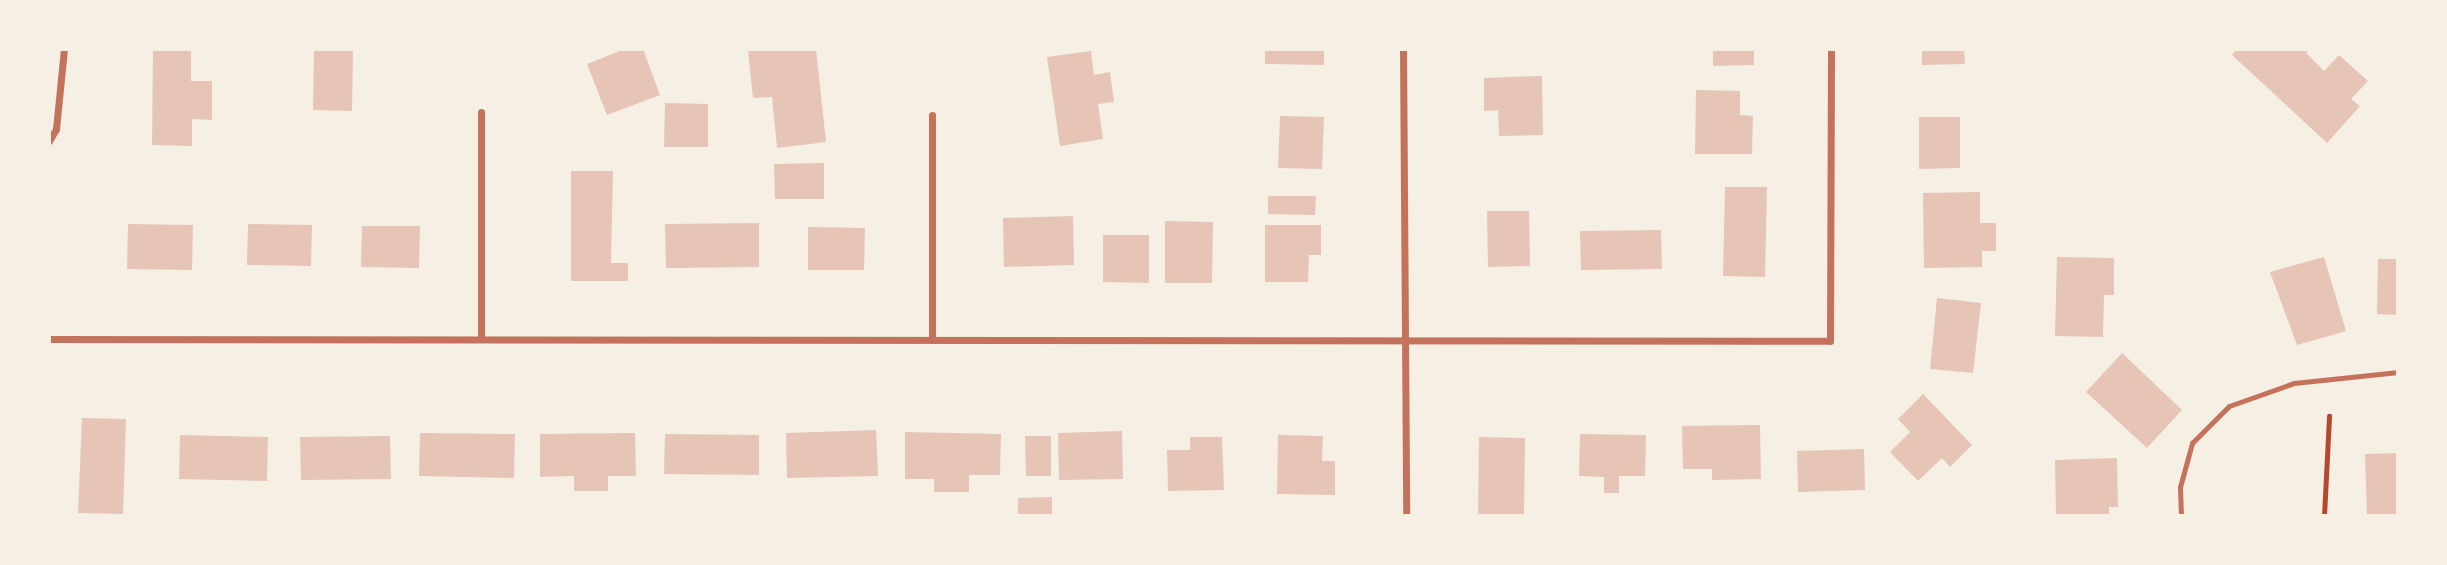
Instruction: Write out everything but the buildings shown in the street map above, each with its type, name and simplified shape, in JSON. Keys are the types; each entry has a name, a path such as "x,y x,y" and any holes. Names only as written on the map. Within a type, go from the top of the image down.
{"street":[{"path":"49,141 56,129 64,49"},
{"path":"1403,49 1406,516"},
{"path":"49,338 1830,341 1831,49"},
{"path":"481,111 481,339"},
{"path":"932,115 932,340"}],"lane":[{"path":"2181,516 2180,487 2192,443 2229,407 2294,383 2398,372"}],"path":[{"path":"2324,516 2329,416"}]}
